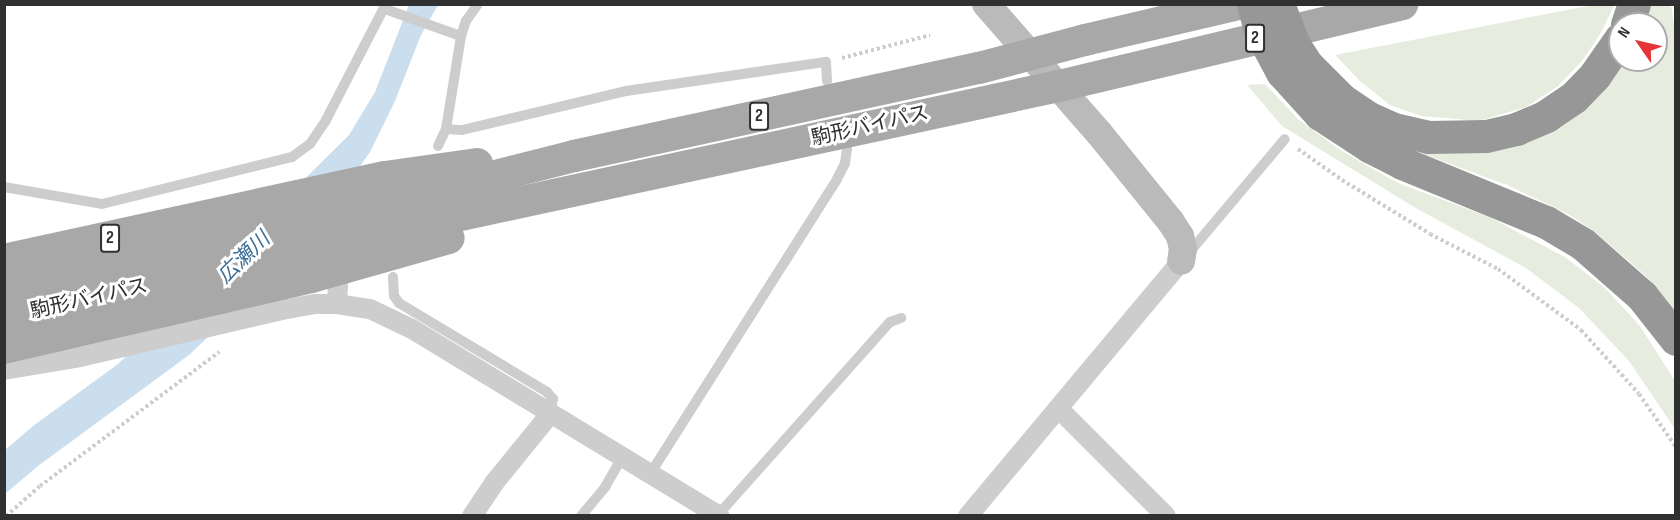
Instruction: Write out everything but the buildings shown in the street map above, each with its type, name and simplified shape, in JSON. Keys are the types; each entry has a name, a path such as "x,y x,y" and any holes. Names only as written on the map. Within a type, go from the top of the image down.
{"highway":[{"path":"1253,4 1260,31 1295,69 1320,114 1369,146 1402,163 1546,222 1582,244 1642,296 1676,339"},
{"path":"1278,4 1294,45 1295,69"},
{"path":"1295,69 1367,117 1394,129 1428,136 1486,136 1516,129 1546,116 1574,97 1595,75 1608,56"}],"main road":[{"name":"駒形バイパス","path":"4,319 46,294 203,246 366,209 574,156 968,71 1238,4"},
{"name":"駒形バイパス","path":"4,289 46,294 174,278 328,263 631,179 1059,86 1402,4"},
{"name":"2","path":"4,261 385,177 453,166 574,156"},
{"name":"2","path":"4,348 105,324 328,263"}],"street":[{"path":"968,516 1181,261 1183,249 1180,236 1059,86 986,4"},
{"path":"328,263 337,304"},
{"path":"4,370 80,357 316,304 337,304 370,309 412,329 718,515"},
{"path":"1059,409 1166,516"},
{"path":"472,516 494,483 550,414"}],"lane":[{"path":"438,146 446,129 461,36 466,21 478,4"},
{"path":"4,187 102,204 292,157 310,144 326,120 388,8 461,36"},
{"path":"446,129 462,130 626,91 826,62 827,81"},
{"path":"1181,261 1285,140"},
{"path":"650,474 837,179 845,163 847,148"},
{"path":"393,277 394,296 399,303 547,392 553,399 550,414"},
{"path":"718,515 890,322 901,318"},
{"path":"581,516 605,487 622,458"}],"path":[{"path":"826,62 930,35"},
{"path":"1285,140 1342,180 1430,234 1498,269 1581,330 1639,394 1676,447"},
{"path":"6,516 40,486 219,352"}],"green space":[{"path":"1593,5 1614,5 1611,12 1608,12 1608,18 1601,33 1582,61 1557,87 1526,107 1479,121 1421,116 1390,105 1361,82 1335,55"},
{"path":"1649,5 1671,5 1676,37 1675,311 1645,275 1594,231 1568,214 1507,185 1423,154 1426,147 1454,150 1608,68 1608,72 1668,72 1668,12 1647,12"},
{"path":"1265,84 1298,119 1340,150 1398,183 1489,217 1565,257 1605,288 1640,326 1675,381 1675,429 1629,361 1579,308 1526,268 1414,207 1282,126 1247,85"}],"water":[{"name":"広瀬川","path":"409,5 438,5 421,35 395,101 370,152 337,199 284,265 189,355 38,466 5,494 5,450 33,426 118,364 349,135 375,92"}]}
